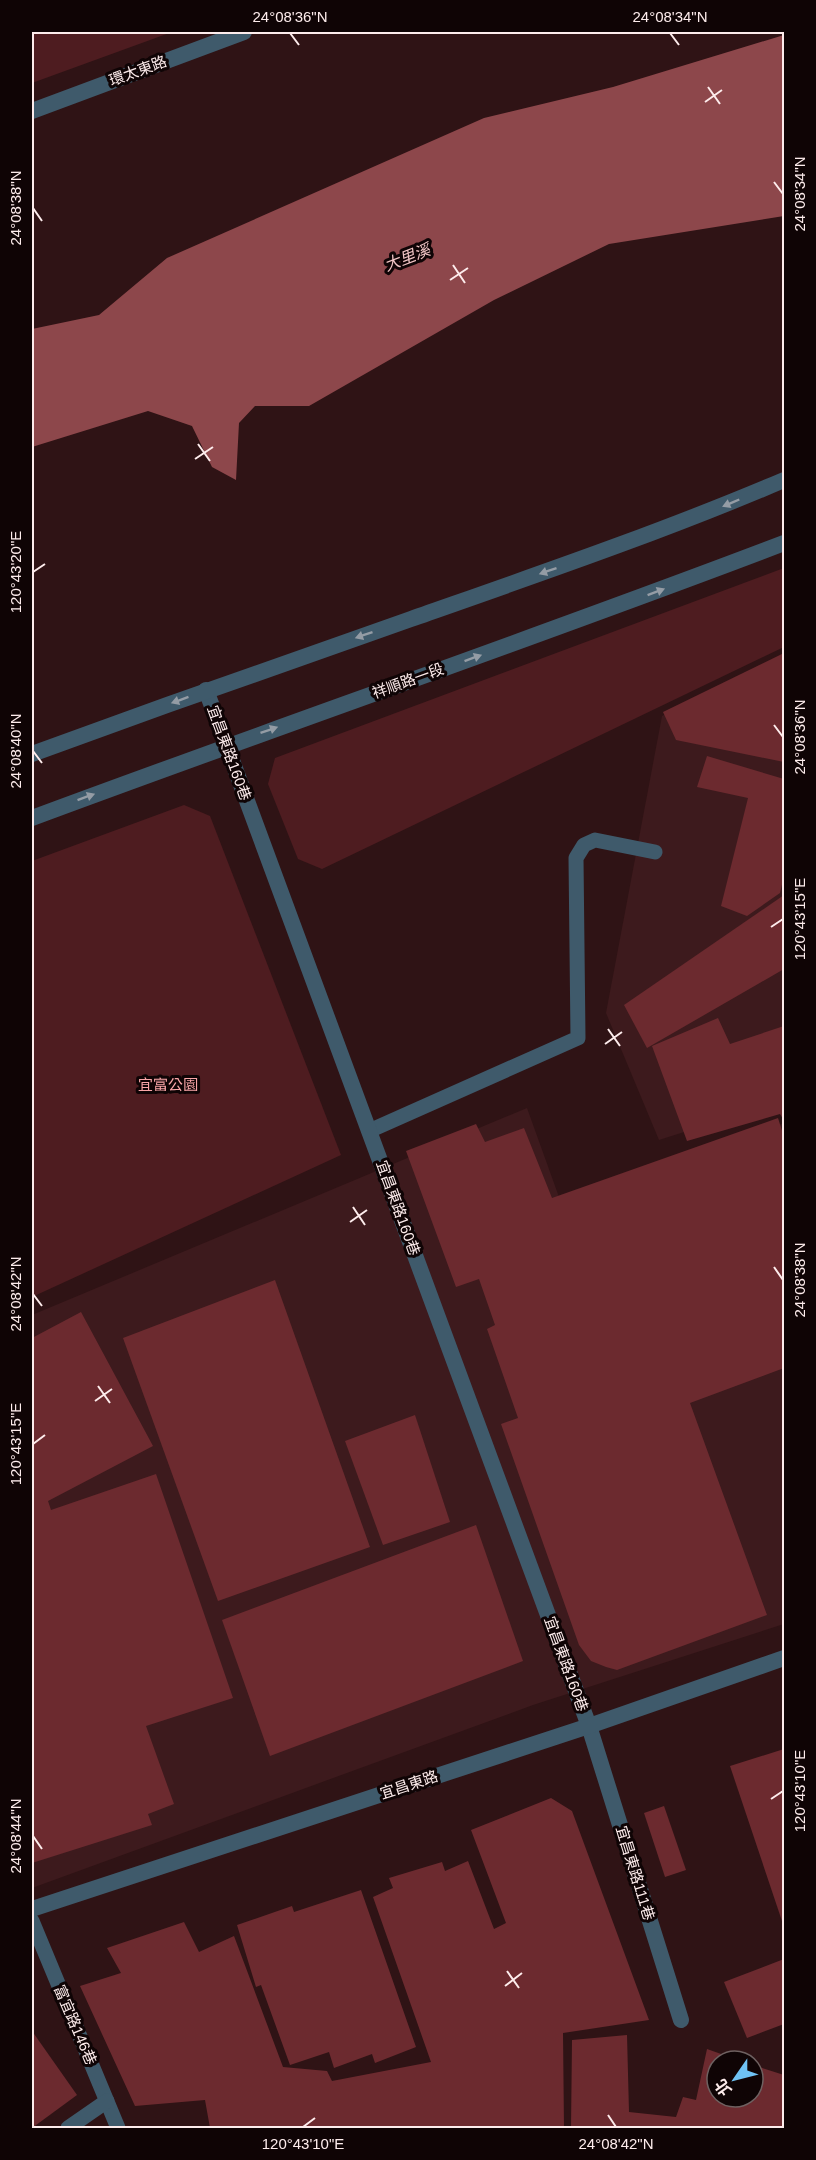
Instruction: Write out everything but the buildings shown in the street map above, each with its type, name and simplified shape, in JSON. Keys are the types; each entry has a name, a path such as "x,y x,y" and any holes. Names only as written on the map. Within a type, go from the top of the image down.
{"street":[{"name":"環太東路","path":"32,111 244,32"},
{"path":"32,754 206,690 582,559 722,507 784,480"},
{"name":"祥順路一段","path":"32,818 226,745 599,613 784,543"},
{"name":"宜昌東路160巷","path":"206,690 589,1726"},
{"name":"宜昌東路","path":"32,1909 589,1726 784,1658"},
{"name":"宜昌東路111巷","path":"589,1726 681,2020"}],"lane":[{"path":"369,1131 578,1038 576,858 584,845 595,840 655,852"},
{"name":"富宜路146巷","path":"32,1921 118,2128"},
{"path":"68,2128 107,2101"}],"shaded area":[{"path":"784,654 784,1100 659,1140 606,1013 662,716"},
{"path":"527,1108 559,1197 784,1123 784,1624 533,1705 32,1888 32,1315"}],"green space":[{"path":"32,32 172,32 32,83"},
{"path":"784,568 784,647 322,869 298,859 268,784 275,758"},
{"name":"宜富公園","path":"184,805 210,816 341,1155 32,1297 32,861"}],"water":[{"name":"大里溪","path":"784,35 784,216 609,244 494,300 309,406 255,406 239,423 236,480 212,467 192,426 148,411 32,447 32,329 99,315 167,258 484,118 613,87"}]}
